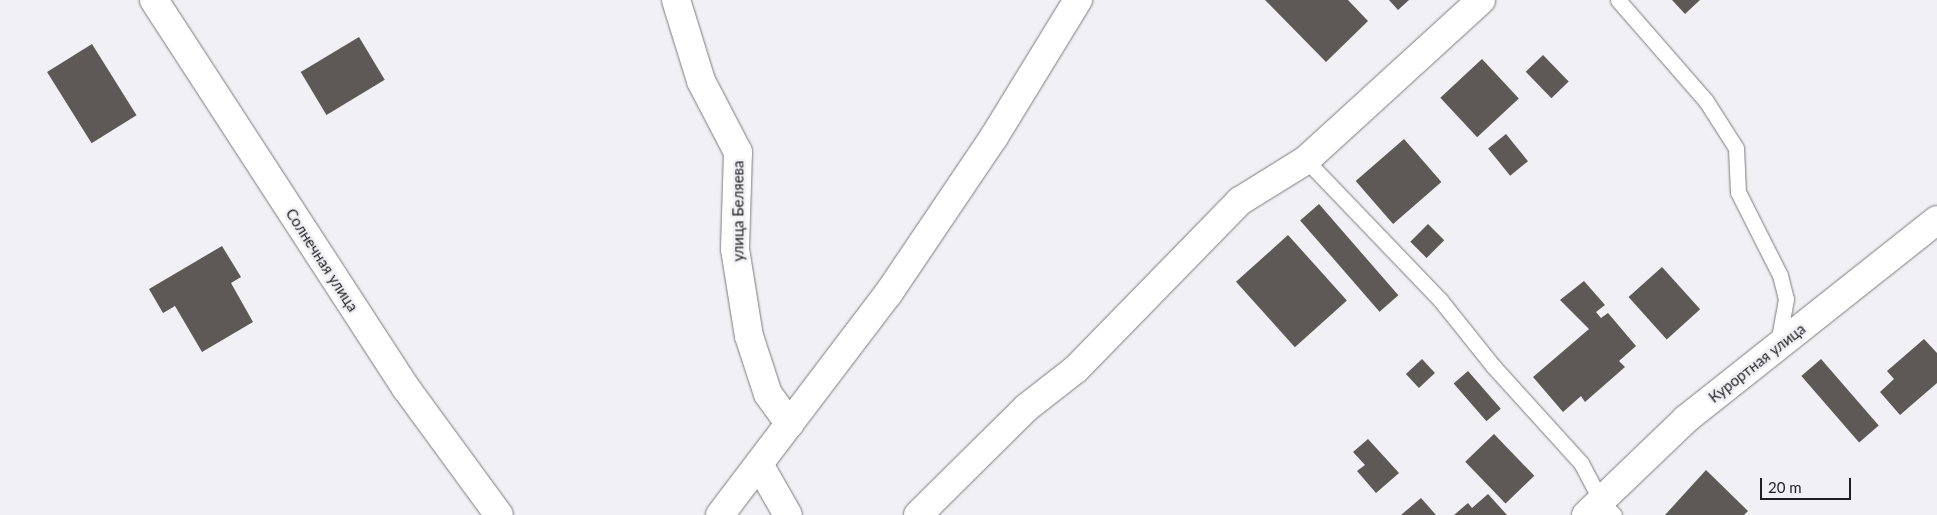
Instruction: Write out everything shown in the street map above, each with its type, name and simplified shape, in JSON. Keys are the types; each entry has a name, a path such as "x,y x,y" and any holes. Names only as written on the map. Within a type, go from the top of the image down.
{"street":[{"name":"Солнечная улица","path":"154,0 406,388 499,515"},
{"name":"улица Беляева","path":"676,0 701,80 738,152 736,249 749,336 768,394 790,424"},
{"path":"720,515 760,466 888,294 994,136 1078,0"},
{"path":"918,515 1026,408 1076,369 1240,201 1306,160 1481,0"},
{"name":"Курортная улица","path":"1600,510 1686,419 1937,220"},
{"path":"760,466 788,515"}],"lane":[{"path":"1618,0 1706,101 1736,148 1738,192 1780,275 1786,299 1784,326 1777,347"},
{"path":"1306,160 1442,301 1493,366 1581,463 1600,510"}],"building":[{"path":"1265,0 1348,0 1368,21 1326,62"},
{"path":"1389,0 1409,0 1398,10"},
{"path":"1672,0 1700,0 1685,14"},
{"path":"359,37 385,80 326,115 301,72"},
{"path":"92,44 137,115 92,143 47,72"},
{"path":"1543,55 1569,82 1551,98 1526,72"},
{"path":"1482,59 1519,98 1477,137 1440,98"},
{"path":"1506,134 1528,161 1510,176 1488,148"},
{"path":"1404,139 1441,182 1393,224 1356,181"},
{"path":"1319,204 1398,295 1380,312 1300,220"},
{"path":"1428,224 1444,240 1427,258 1410,242"},
{"path":"1288,235 1347,300 1295,347 1236,282"},
{"path":"222,246 241,277 231,283 253,322 202,352 175,306 163,313 149,289"},
{"path":"1662,267 1700,309 1667,339 1629,297"},
{"path":"1584,281 1605,305 1596,312 1601,318 1608,313 1636,346 1619,361 1625,367 1585,402 1581,396 1563,412 1533,377 1589,329 1560,300"},
{"path":"1924,339 1937,353 1937,383 1900,415 1880,392 1894,379 1887,371"},
{"path":"1422,359 1435,373 1419,388 1406,374"},
{"path":"1821,359 1879,425 1859,442 1801,376"},
{"path":"1468,371 1501,409 1486,421 1454,383"},
{"path":"1494,434 1534,476 1506,504 1465,462"},
{"path":"1368,439 1399,473 1376,493 1357,471 1365,465 1353,452"},
{"path":"1706,470 1748,511 1744,515 1665,515"},
{"path":"1488,494 1507,515 1454,515 1468,503 1472,508"},
{"path":"1421,498 1436,515 1401,515"}]}
